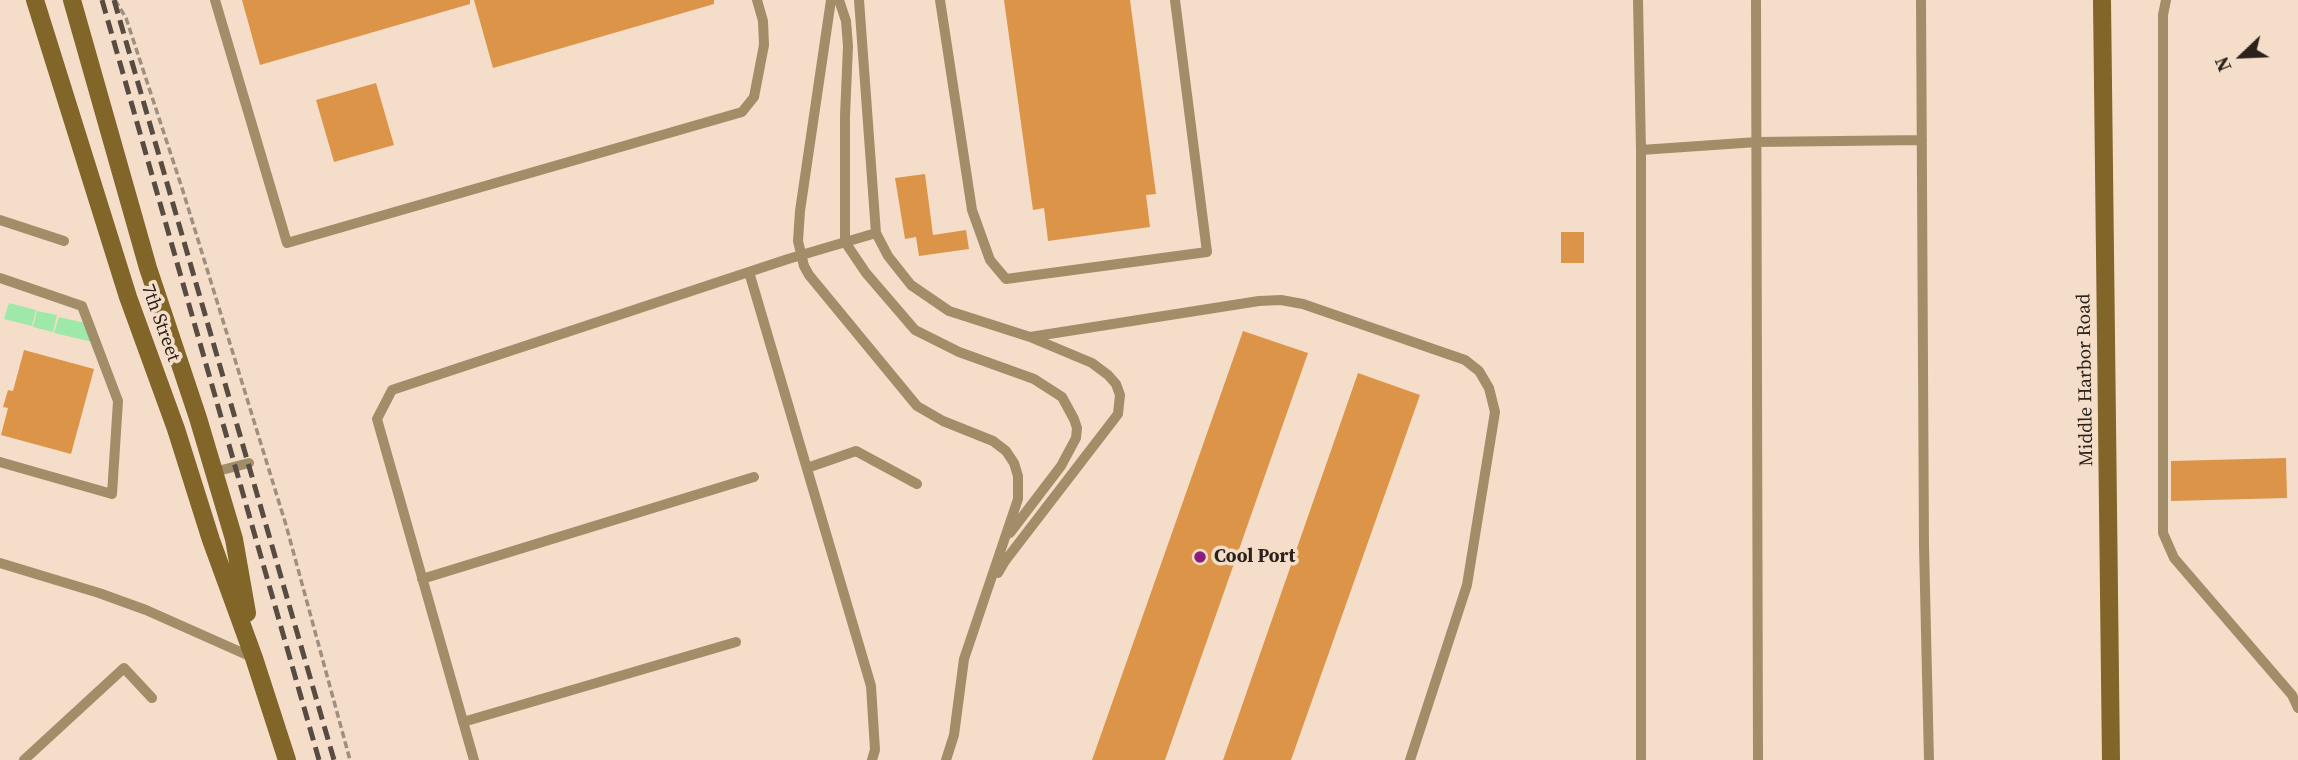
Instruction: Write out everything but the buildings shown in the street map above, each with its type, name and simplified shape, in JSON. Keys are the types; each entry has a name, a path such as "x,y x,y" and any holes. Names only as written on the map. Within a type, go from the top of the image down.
{"main road":[{"name":"7th Street","path":"35,0 128,297 287,760"},
{"name":"7th Street","path":"72,0 148,268 234,539 254,658"},
{"name":"Middle Harbor Road","path":"2102,0 2111,760"}],"lane":[{"path":"215,0 287,243 742,112 754,97 764,45 763,21 757,0"},
{"path":"831,0 800,211 800,256 808,275 917,406 943,421 993,441 1006,451 1018,476 1018,499 964,659 954,735 946,760"},
{"path":"839,0 846,21 848,46 845,242 866,273 915,330 959,352 1034,379 1062,397 1071,409 1077,428 1076,438 1061,466 1005,540"},
{"path":"859,0 876,233 888,256 929,299 949,311 1030,337 1101,368 1116,384 1120,404 1118,414 1005,561 981,606"},
{"path":"940,0 972,210 990,260 1006,279 1207,252 1175,0"},
{"path":"1638,0 1641,150 1641,760"},
{"path":"1755,0 1758,760"},
{"path":"1921,0 1924,546 1929,760"},
{"path":"2166,0 2163,15 2163,533 2174,558 2292,695 2298,709"},
{"path":"1641,150 1757,142 1922,140"},
{"path":"0,220 64,241"},
{"path":"474,760 377,419 392,390 876,233"},
{"path":"749,272 872,686 872,760"},
{"path":"0,278 82,306 117,401 112,494 0,461"},
{"path":"1030,337 1258,301 1281,300 1303,304 1465,360 1479,370 1489,388 1495,412 1467,585 1410,760"},
{"path":"807,468 856,451 917,484"},
{"path":"214,472 248,463"},
{"path":"422,579 754,477"},
{"path":"0,563 134,605 254,658"},
{"path":"463,722 736,642"},
{"path":"24,760 124,668 152,698"}],"path":[{"path":"115,0 127,18 195,228 286,525 351,760"}],"green space":[{"path":"9,303 36,310 32,326 4,319"},
{"path":"37,311 57,315 53,332 33,327"},
{"path":"59,317 85,323 93,342 54,333"}],"railway":[{"path":"102,0 319,760"},
{"path":"114,0 334,760"}],"place":[{"name":"Cool Port","path":"1200,557"}]}
